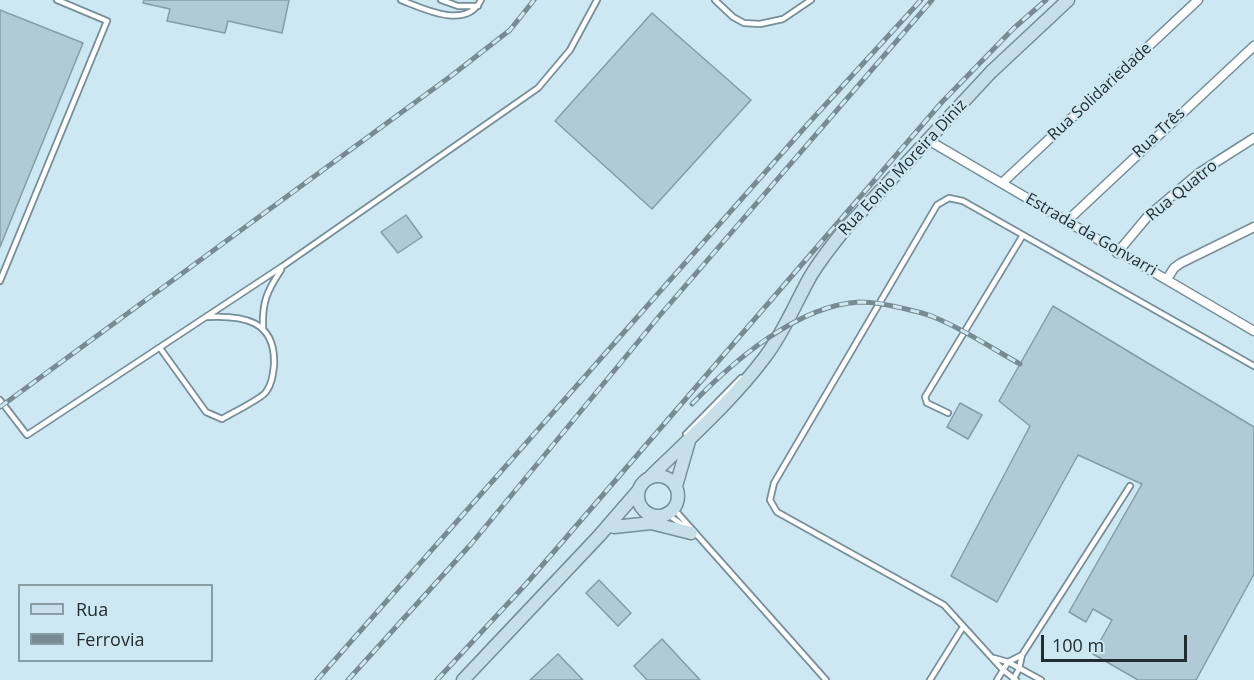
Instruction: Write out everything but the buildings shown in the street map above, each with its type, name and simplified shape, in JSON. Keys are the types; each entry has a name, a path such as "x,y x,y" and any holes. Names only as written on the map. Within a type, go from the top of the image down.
{"main road":[{"name":"Rua Eonio Moreira Diniz","path":"463,680 598,536 644,483 737,391 766,357 790,320 810,277 845,229 991,72 1068,0"},
{"name":"Rua Eonio Moreira Diniz","path":"676,486 689,440"},
{"path":"661,475 670,478 676,486 679,493 678,502 671,511 659,516 651,515 638,501 644,483 661,475"},
{"name":"Rua Eonio Moreira Diniz","path":"598,536 627,518 651,515"},
{"path":"614,527 651,523 692,533"}],"street":[{"name":"Rua Solidariedade","path":"1002,183 1198,0"},
{"name":"Rua Três","path":"1066,222 1254,46"},
{"name":"Rua Quatro","path":"1118,253 1148,216 1199,173 1254,138"},
{"name":"Estrada da Gonvarri","path":"928,140 1118,253 1253,329"},
{"path":"1167,279 1181,262 1254,227"}],"lane":[{"path":"0,281 106,21 57,0"},
{"path":"401,0 442,15 468,14 478,6 481,0"},
{"path":"441,0 458,6 478,6"},
{"path":"0,400 27,435 283,266 538,88 570,50 597,0"},
{"path":"715,0 733,17 744,23 760,24 783,19 811,0"},
{"path":"1130,486 1022,655 1014,680 1002,670 944,605 777,512 770,500 774,483 937,205 949,198 963,201 1254,366"},
{"path":"948,413 927,403 925,397 1023,235"},
{"path":"160,348 207,412 222,419 266,393 273,376 274,347 263,328 262,314 266,295 283,266"},
{"path":"206,317 233,316 263,328"},
{"name":"Rua Eonio Moreira Diniz","path":"644,483 733,385 766,357"},
{"path":"671,511 706,545"},
{"path":"671,511 706,545 826,680"},
{"path":"930,680 963,627"},
{"path":"997,680 1008,663 1022,655"},
{"path":"991,657 1041,680"}],"railway":[{"path":"0,407 451,76 510,30 534,0"},
{"path":"317,680 806,126 921,0"},
{"path":"348,680 472,543 661,314 932,0"},
{"path":"437,680 526,584 942,102 1014,28 1046,0"},
{"path":"692,404 727,370 790,324 837,305 860,302 892,306 933,317 1020,364"}]}
